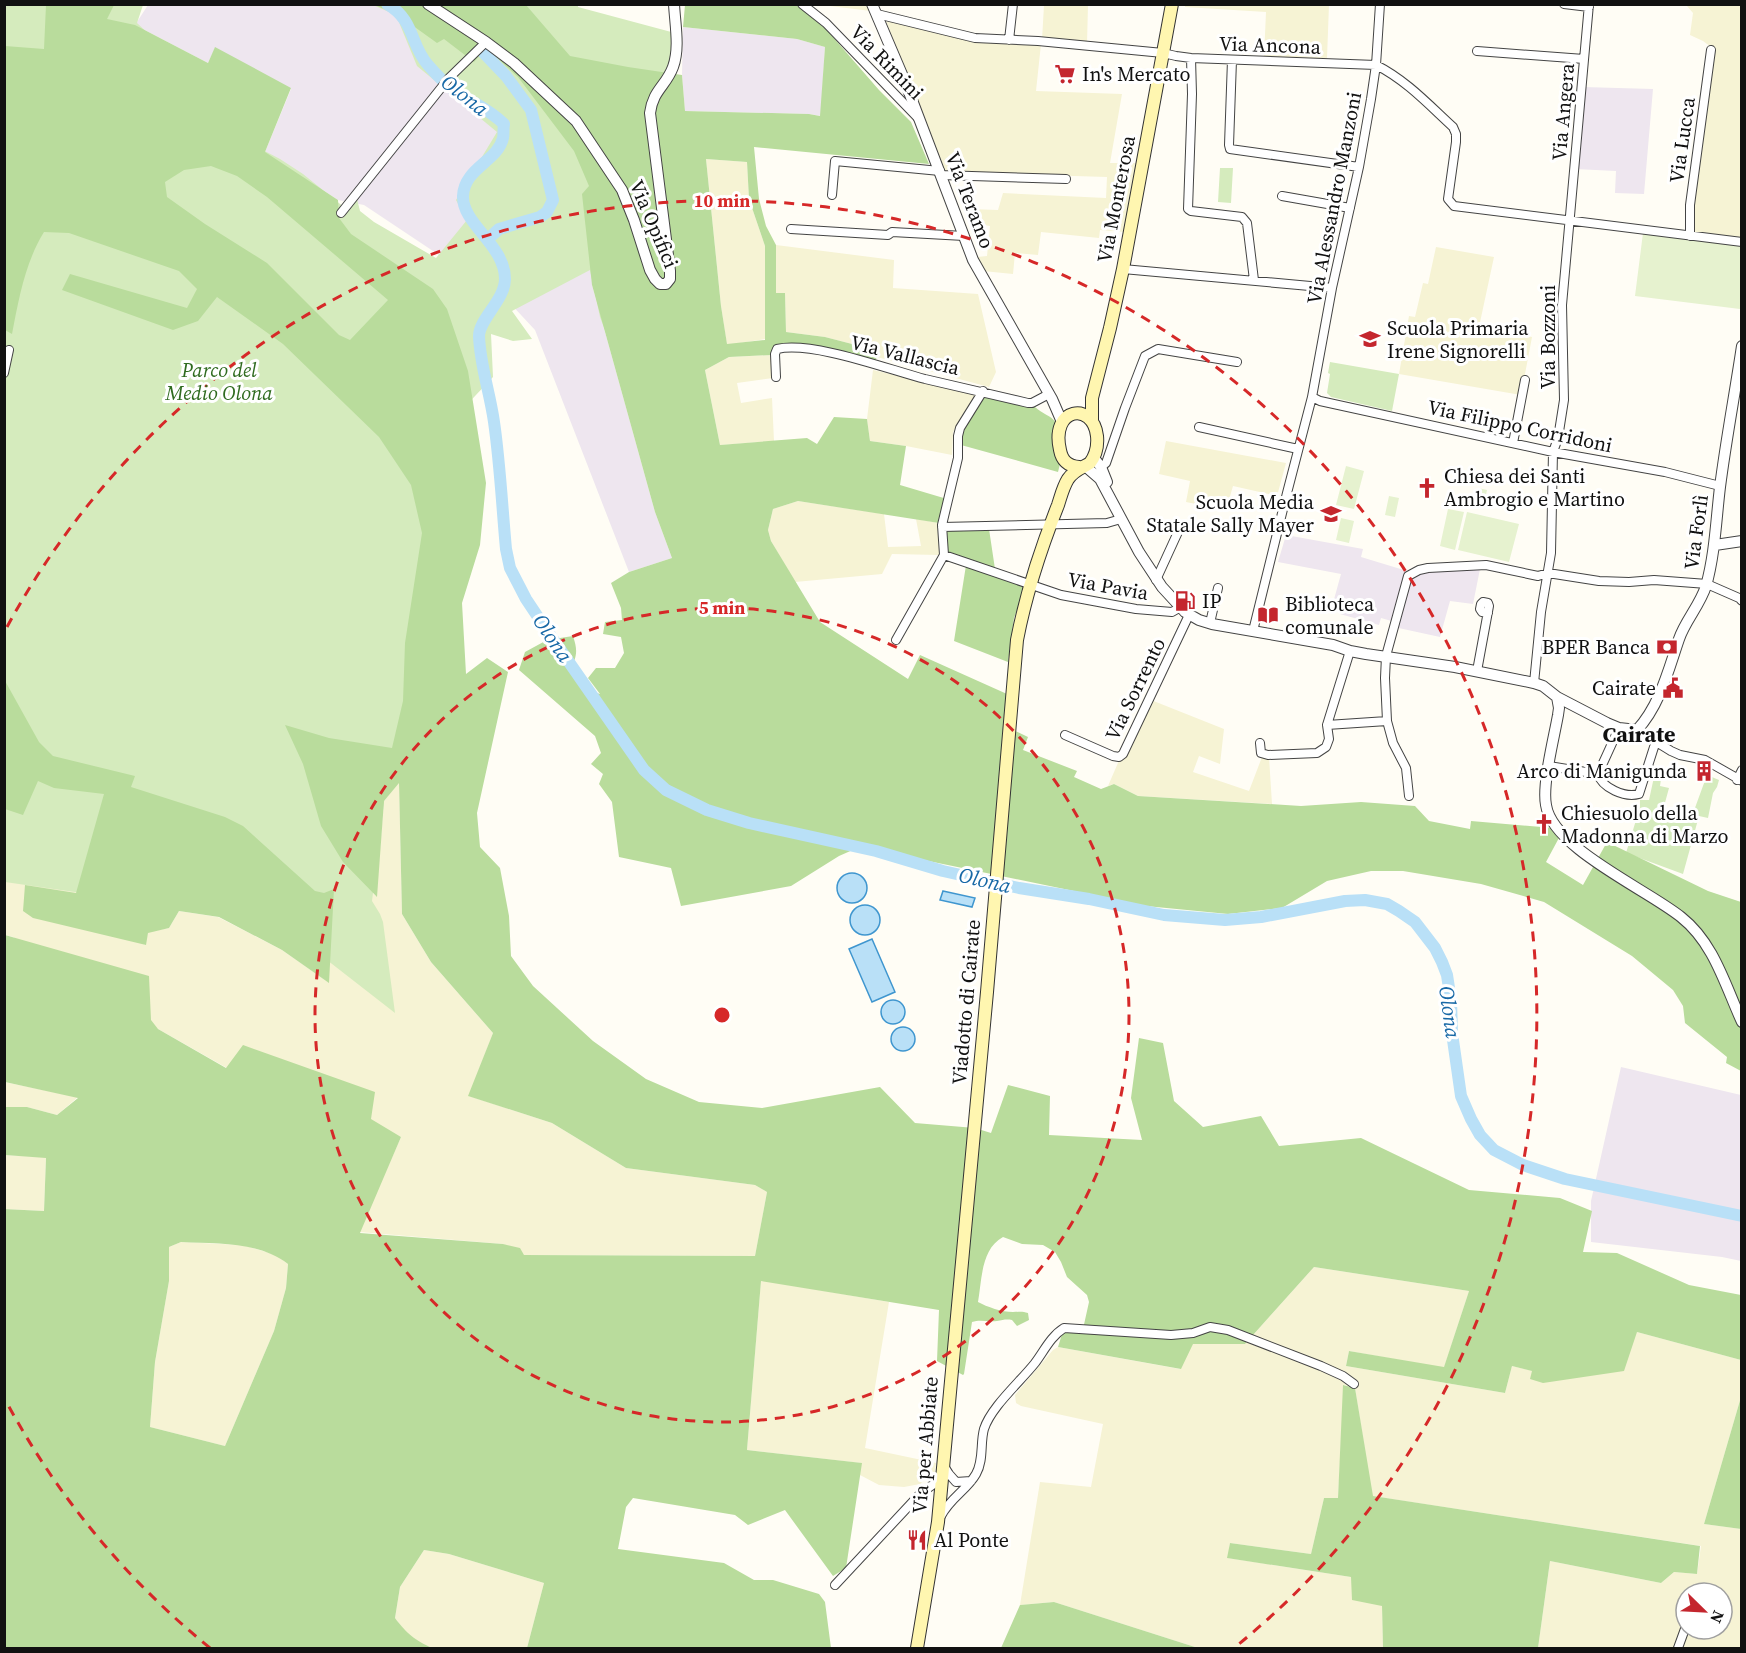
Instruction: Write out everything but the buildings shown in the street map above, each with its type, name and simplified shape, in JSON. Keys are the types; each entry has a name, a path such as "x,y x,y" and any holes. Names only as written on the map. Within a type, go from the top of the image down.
{"main road":[{"name":"Via Monterosa","path":"1076,417 1092,398 1110,328 1172,4"},
{"path":"1050,521 1069,477 1090,465 1098,441 1096,430 1076,417 1059,432 1061,454 1066,463 1072,467 1090,465"},
{"path":"1050,521 1066,463"},
{"name":"Viadotto di Cairate","path":"964,1243 1017,640 1050,521"},
{"name":"Via per Abbiate","path":"917,1648 938,1522 964,1243"}],"street":[{"name":"Via Opifici","path":"428,4 486,42 513,63 576,121 622,190 655,279 660,284 666,284 670,279 670,271 650,113 651,102 674,65 676,53 674,4"},
{"name":"Via Rimini","path":"802,4 826,23 920,120"},
{"path":"1009,40 1013,4"},
{"name":"Via Alessandro Manzoni","path":"1253,631 1312,398 1332,288 1359,167 1376,65 1380,4"},
{"path":"1564,4 1589,6"},
{"name":"Via Angera","path":"1570,222 1589,6"},
{"name":"Via Teramo","path":"875,9 973,260 1050,397 1060,408 1076,417"},
{"name":"Via Ancona","path":"875,9 975,38 1162,53 1191,58 1376,65"},
{"path":"341,213 440,88 486,42"},
{"name":"Via Lucca","path":"1690,236 1690,205 1711,50"},
{"path":"1477,51 1584,59"},
{"path":"1191,58 1188,209 1242,217 1247,223 1254,280"},
{"path":"1232,60 1228,145 1230,149 1359,167"},
{"path":"1376,65 1390,72 1408,86 1453,127 1456,142 1448,199 1454,206 1742,242"},
{"path":"832,195 835,161 940,173 1066,178"},
{"path":"1282,196 1350,208"},
{"name":"Via Bozzoni","path":"1534,683 1540,612 1551,553 1553,452 1558,438 1564,400 1562,304 1570,222"},
{"path":"791,229 888,235 892,232 964,236"},
{"path":"1122,269 1332,288"},
{"name":"Via Forlì","path":"1637,730 1662,689 1682,631 1707,584 1715,545 1720,486 1742,346"},
{"name":"Via Vallascia","path":"776,377 775,354 777,349 789,347 833,353 927,379 1032,403 1050,397"},
{"path":"1090,465 1106,463 1145,356 1158,349 1237,362"},
{"path":"4,373 9,350"},
{"path":"1513,443 1525,380"},
{"path":"896,640 944,555 942,527 958,458 957,443 960,428 983,391"},
{"name":"Via Filippo Corridoni","path":"1312,398 1553,452 1665,472 1720,486"},
{"path":"1199,427 1298,448"},
{"path":"1090,465 1101,479 1156,580 1179,608 1189,615 1210,623 1333,645 1350,651 1477,671 1534,683 1619,728 1637,730 1680,755 1705,760 1739,780 1742,770"},
{"path":"942,527 1050,521 1107,523 1121,519"},
{"path":"1156,580 1178,532"},
{"path":"1715,545 1742,542"},
{"name":"Via Pavia","path":"944,555 1061,595 1136,609 1172,612 1179,608"},
{"path":"1409,796 1406,768 1393,743 1387,721 1385,678 1386,656 1408,576 1428,568 1486,565 1526,575 1538,576 1548,573 1599,581 1654,580 1707,584 1742,601"},
{"path":"1210,623 1218,588"},
{"path":"1477,671 1488,613"},
{"name":"Via Sorrento","path":"1065,735 1113,756 1119,757 1123,754 1189,615"},
{"path":"1260,743 1260,753 1268,755 1317,753 1326,747 1329,739 1327,724 1350,651"},
{"path":"1557,697 1559,708 1545,793 1548,814 1552,822 1592,859 1681,917 1704,943 1716,962 1742,1022"},
{"path":"1558,715 1574,706"},
{"path":"1327,724 1387,721"},
{"path":"1619,728 1598,774 1607,787 1630,795 1639,794 1657,742"},
{"path":"1550,766 1598,774"},
{"path":"938,1522 944,1509 978,1471 983,1431 988,1418 1034,1364 1058,1331 1064,1328 1171,1335 1193,1333 1210,1327 1228,1330 1322,1366 1354,1384"},
{"path":"943,1464 956,1482"},
{"path":"925,1491 941,1488 948,1482 972,1480"},
{"path":"835,1585 920,1494 938,1481 941,1488 948,1493 960,1492"}],"shaded area":[{"path":"1185,4 1329,5 1327,58 1264,57 1266,12 1185,7"},
{"path":"148,5 375,5 398,15 589,186 592,285 655,512 672,558 629,572 535,330 508,301 364,205 338,200 265,152 291,89 215,48 208,63 135,25"},
{"path":"822,5 868,5 871,11"},
{"path":"1044,5 1088,5 1087,44 1042,40"},
{"path":"1681,5 1741,5 1741,237 1694,232 1693,219 1711,47 1690,35 1693,13 1687,6"},
{"path":"886,21 1041,44 1036,91 1122,94 1110,163 1136,163 1124,232 1100,230 1099,238 1041,232 1038,255 1015,253 1013,274 983,271 977,257 987,256 990,226 968,222 970,209 998,210 1003,193 1106,198 1107,177 944,172"},
{"path":"683,27 797,39 825,47 821,116 685,111 682,75"},
{"path":"1583,87 1653,89 1644,194 1615,193 1616,171 1575,169"},
{"path":"706,159 747,162 749,199 765,246 765,339 727,345"},
{"path":"776,245 894,260 893,288 978,294 996,372 989,387 877,357 852,344 825,337 786,332 785,294 776,293"},
{"path":"1436,247 1494,257 1479,327 1532,337 1521,395 1399,374 1409,316 1415,317 1423,283 1428,284"},
{"path":"4,330 343,862 376,896 384,801 399,782 402,914 431,962 493,1033 469,1096 552,1123 626,1168 755,1185 767,1192 755,1256 524,1255 503,1244 359,1232 401,1137 227,1068 158,1029 13,937 5,935 5,809 105,793 76,893 145,945 148,932 169,928 179,911 218,917 282,950 328,982"},
{"path":"772,355 773,378 737,383 741,403 772,398 774,441 720,445 705,370 729,357"},
{"path":"873,370 978,394 953,432 952,455 870,441 867,419"},
{"path":"1166,441 1286,463 1277,496 1233,486 1226,510 1186,502 1190,481 1159,474"},
{"path":"798,501 884,514 888,547 921,546 916,519 939,523 939,555 892,554 882,574 795,582 771,541 768,530 773,509"},
{"path":"1286,535 1363,549 1361,557 1417,574 1480,569 1473,604 1450,601 1440,637 1394,627 1395,622 1381,618 1379,625 1340,614 1343,604 1333,603 1341,574 1278,562"},
{"path":"1146,698 1224,729 1220,764 1199,756 1193,772 1249,791 1262,757 1269,757 1272,804 1138,796 1114,784 1108,786"},
{"path":"1621,1067 1741,1095 1741,1261 1591,1242 1591,1201"},
{"path":"4,1082 78,1097 57,1115 27,1107 5,1107"},
{"path":"4,1155 46,1157 44,1211 5,1209"},
{"path":"181,1242 243,1245 276,1255 288,1264 286,1288 274,1331 225,1446 150,1427 155,1362 169,1281 169,1247"},
{"path":"1314,1267 1469,1291 1444,1368 1349,1351 1346,1366 1505,1393 1512,1366 1533,1371 1637,1332 1741,1360 1741,1397 1704,1524 1741,1529 1741,1648 1538,1648 1550,1561 1661,1583 1674,1572 1697,1574 1701,1546 1372,1496 1355,1388 1344,1385 1338,1499 1324,1498 1311,1554 1230,1543 1228,1558 1351,1577 1382,1606 1383,1648 1198,1648 1054,1602 1020,1605 1040,1482 1091,1487 1103,1424 1021,1406 1016,1403 1015,1395 1058,1347 1180,1369 1192,1344 1245,1344"},
{"path":"761,1280 889,1302 865,1448 936,1463 935,1472 920,1484 904,1487 879,1485 860,1475 861,1463 747,1450"},
{"path":"424,1550 449,1554 544,1583 527,1648 432,1648 418,1642 405,1631 395,1618 400,1587"}],"green space":[{"path":"795,4 826,29 879,90 911,122 929,164 754,147 759,199 766,226 776,245 776,293 785,293 786,332 825,337 852,344 877,357 874,363 788,345 772,355 729,357 705,370 720,445 807,438 817,444 834,417 867,419 870,441 906,446 900,485 947,499 939,523 798,501 773,509 768,530 771,541 820,622 908,679 920,655 1007,694 1005,726 1028,737 1023,750 1077,771 1074,777 1101,789 1114,784 1138,796 1301,806 1361,802 1415,806 1429,821 1470,829 1471,821 1553,828 1560,836 1546,862 1583,885 1607,842 1708,891 1741,902 1741,1071 1726,1063 1727,1057 1685,1023 1683,1006 1673,990 1632,956 1544,902 1481,884 1403,871 1371,871 1327,881 1282,908 1228,914 1146,906 909,857 864,845 839,856 791,886 681,906 671,868 619,857 612,802 599,784 603,774 591,764 601,753 595,736 519,670 525,652 547,640 573,636 576,653 570,670 581,688 600,694 588,678 596,668 615,668 624,653 621,637 603,634 605,622 622,620 621,608 611,583 629,572 672,558 655,512 592,285 582,194 589,186 574,151 518,77 486,48 474,62 444,39 437,43 398,15 375,5 526,5 570,56 682,75 685,111 820,116 825,47 797,39 683,27 685,5","holes":["706,159 747,162 749,199 765,246 765,340 727,344"]},
{"name":"Parco del Medio Olona","path":"5,5 143,5 137,23 251,144 303,174 345,208 356,195 360,211 374,222 436,258 467,220 456,200 497,132 417,66 396,15 373,5 578,5 578,7 675,33 610,344 600,317 590,270 512,311 532,339 513,341 491,334 493,377 423,451 430,467 412,676 386,786 372,901 383,922 395,1013 300,939 304,925 5,882"},
{"path":"46,5 114,5 107,19 135,25 208,63 215,47 291,88 265,152 338,200 339,218 351,234 433,289 447,309 468,371 486,483 480,545 462,603 466,674 487,658 508,672 477,813 480,847 500,868 509,916 511,956 533,986 593,1041 646,1079 699,1102 762,1108 880,1087 915,1123 975,1128 991,1133 1008,1085 1050,1096 1049,1135 1142,1140 1131,1098 1139,1038 1163,1043 1174,1101 1203,1127 1261,1116 1279,1146 1361,1138 1469,1190 1560,1198 1592,1211 1583,1252 1617,1253 1689,1285 1741,1295 1741,1360 1637,1332 1624,1371 1543,1383 1530,1379 1532,1371 1512,1366 1505,1393 1346,1366 1349,1351 1444,1367 1469,1291 1314,1267 1245,1344 1193,1344 1181,1369 1058,1347 1063,1331 1083,1329 1089,1302 1087,1295 1067,1277 1055,1252 1043,1245 1022,1244 1003,1237 990,1249 986,1257 978,1302 999,1310 1028,1313 1029,1320 1017,1326 1012,1320 972,1322 963,1375 937,1361 939,1310 761,1281 747,1450 862,1463 846,1568 833,1576 785,1510 748,1525 735,1515 633,1498 626,1507 618,1549 724,1563 754,1580 773,1580 819,1594 825,1602 831,1648 527,1648 544,1583 449,1554 424,1550 400,1587 395,1618 412,1636 432,1648 5,1648 4,1209 44,1211 46,1158 5,1155 5,1107 27,1107 57,1115 78,1098 5,1082 5,935 149,976 151,1020 158,1029 226,1068 243,1045 375,1092 371,1119 401,1137 360,1233 503,1244 520,1248 524,1255 755,1256 767,1192 755,1185 626,1168 552,1123 468,1096 493,1033 431,962 402,914 399,783 384,801 377,897 343,862 321,826 303,764 285,725 329,738 392,748 403,701 405,643 422,533 411,485 379,437 283,344 217,297 198,321 173,330 62,290 70,274 187,308 197,289 179,271 69,233 44,232 27,268 12,334 5,330 5,46 44,49","holes":["211,166 237,176 267,197 388,300 350,340 339,335 267,263 167,197 165,182 184,170","181,1242 250,1247 288,1264 286,1288 274,1331 225,1446 150,1427 155,1362 169,1281 169,1247"]},
{"path":"1220,168 1233,168 1231,203 1218,202"},
{"path":"1643,233 1741,246 1740,309 1635,296"},
{"path":"1330,362 1399,374 1392,411 1331,397 1327,393"},
{"path":"986,395 1035,407 1054,420 1056,423 1054,449 1060,464 1058,472 961,445 963,430"},
{"path":"1346,466 1364,471 1354,509 1336,505"},
{"path":"1478,488 1487,490 1483,508 1474,505"},
{"path":"1389,496 1399,498 1395,517 1385,515"},
{"path":"1448,509 1464,512 1455,550 1440,546"},
{"path":"1467,512 1519,524 1509,562 1458,550"},
{"path":"1341,518 1354,521 1349,543 1336,540"},
{"path":"944,529 989,529 995,569 1028,580 1014,618 1008,662 954,641 967,559 946,553"},
{"path":"4,679 39,742 53,756 135,776 131,787 225,817 243,826 315,891 324,893 334,889 329,983 282,950 219,917 179,911 169,928 148,933 146,945 33,918 23,911 25,885 76,893 104,794 54,788 38,781 23,815 5,809"},
{"path":"1707,775 1719,780 1713,793 1708,818 1699,816 1683,874 1626,853 1640,800 1649,800 1654,777 1661,779 1660,786 1669,788 1663,810 1689,817 1692,816"},
{"path":"1343,1385 1355,1388 1373,1496 1700,1546 1697,1574 1674,1572 1661,1583 1550,1561 1538,1648 1383,1648 1382,1606 1352,1600 1351,1577 1227,1558 1230,1543 1311,1554 1324,1498 1338,1498"},
{"path":"1741,1397 1741,1529 1704,1524"},
{"path":"1054,1602 1198,1648 1001,1648 1020,1605"}],"water":[{"path":"852,873 858,874 866,882 866,894 858,902 852,903 846,902 838,894 837,888 838,882 846,874"},
{"path":"943,891 975,898 972,907 940,900"},
{"path":"865,905 871,906 879,914 879,926 871,934 865,935 859,934 851,926 850,920 851,914 859,906"},
{"path":"872,939 895,992 872,1002 849,949"},
{"path":"893,1000 901,1004 905,1012 901,1020 893,1024 885,1020 881,1012 885,1004"},
{"path":"903,1027 911,1031 915,1039 911,1047 903,1051 895,1047 891,1039 895,1031"}],"waterway":[{"name":"Olona","path":"387,4 403,17 422,57 440,78 504,124 500,146 469,178 463,196 469,216 498,256 505,279 501,294 483,323 479,336 496,437 506,549 510,568 526,599 644,770 666,790 707,810 749,823 876,851 943,871 1019,888 1089,899 1164,915 1225,920 1261,917 1345,901 1365,900 1387,904 1415,922 1435,948 1442,962 1447,975 1451,1001 1452,1033 1461,1096 1480,1135 1494,1150 1523,1165 1565,1179 1742,1216"},
{"name":"Olona","path":"482,51 506,76 531,110 553,200 547,212 540,217 499,229 488,239"}],"place":[{"name":"In's Mercato","path":"1065,74"},
{"name":"Scuola Primaria Irene Signorelli","path":"1370,339"},
{"name":"Chiesa dei Santi Ambrogio e Martino","path":"1427,488"},
{"name":"Scuola Media Statale Sally Mayer","path":"1331,514"},
{"name":"IP","path":"1185,601"},
{"name":"Biblioteca comunale","path":"1268,615"},
{"name":"BPER Banca","path":"1667,647"},
{"name":"Cairate","path":"1673,688"},
{"name":"Arco di Manigunda","path":"1704,771"},
{"name":"Chiesuolo della Madonna di Marzo","path":"1544,824"},
{"name":"Al Ponte","path":"917,1540"}],"district":[{"name":"Cairate","path":"1639,734"}]}
